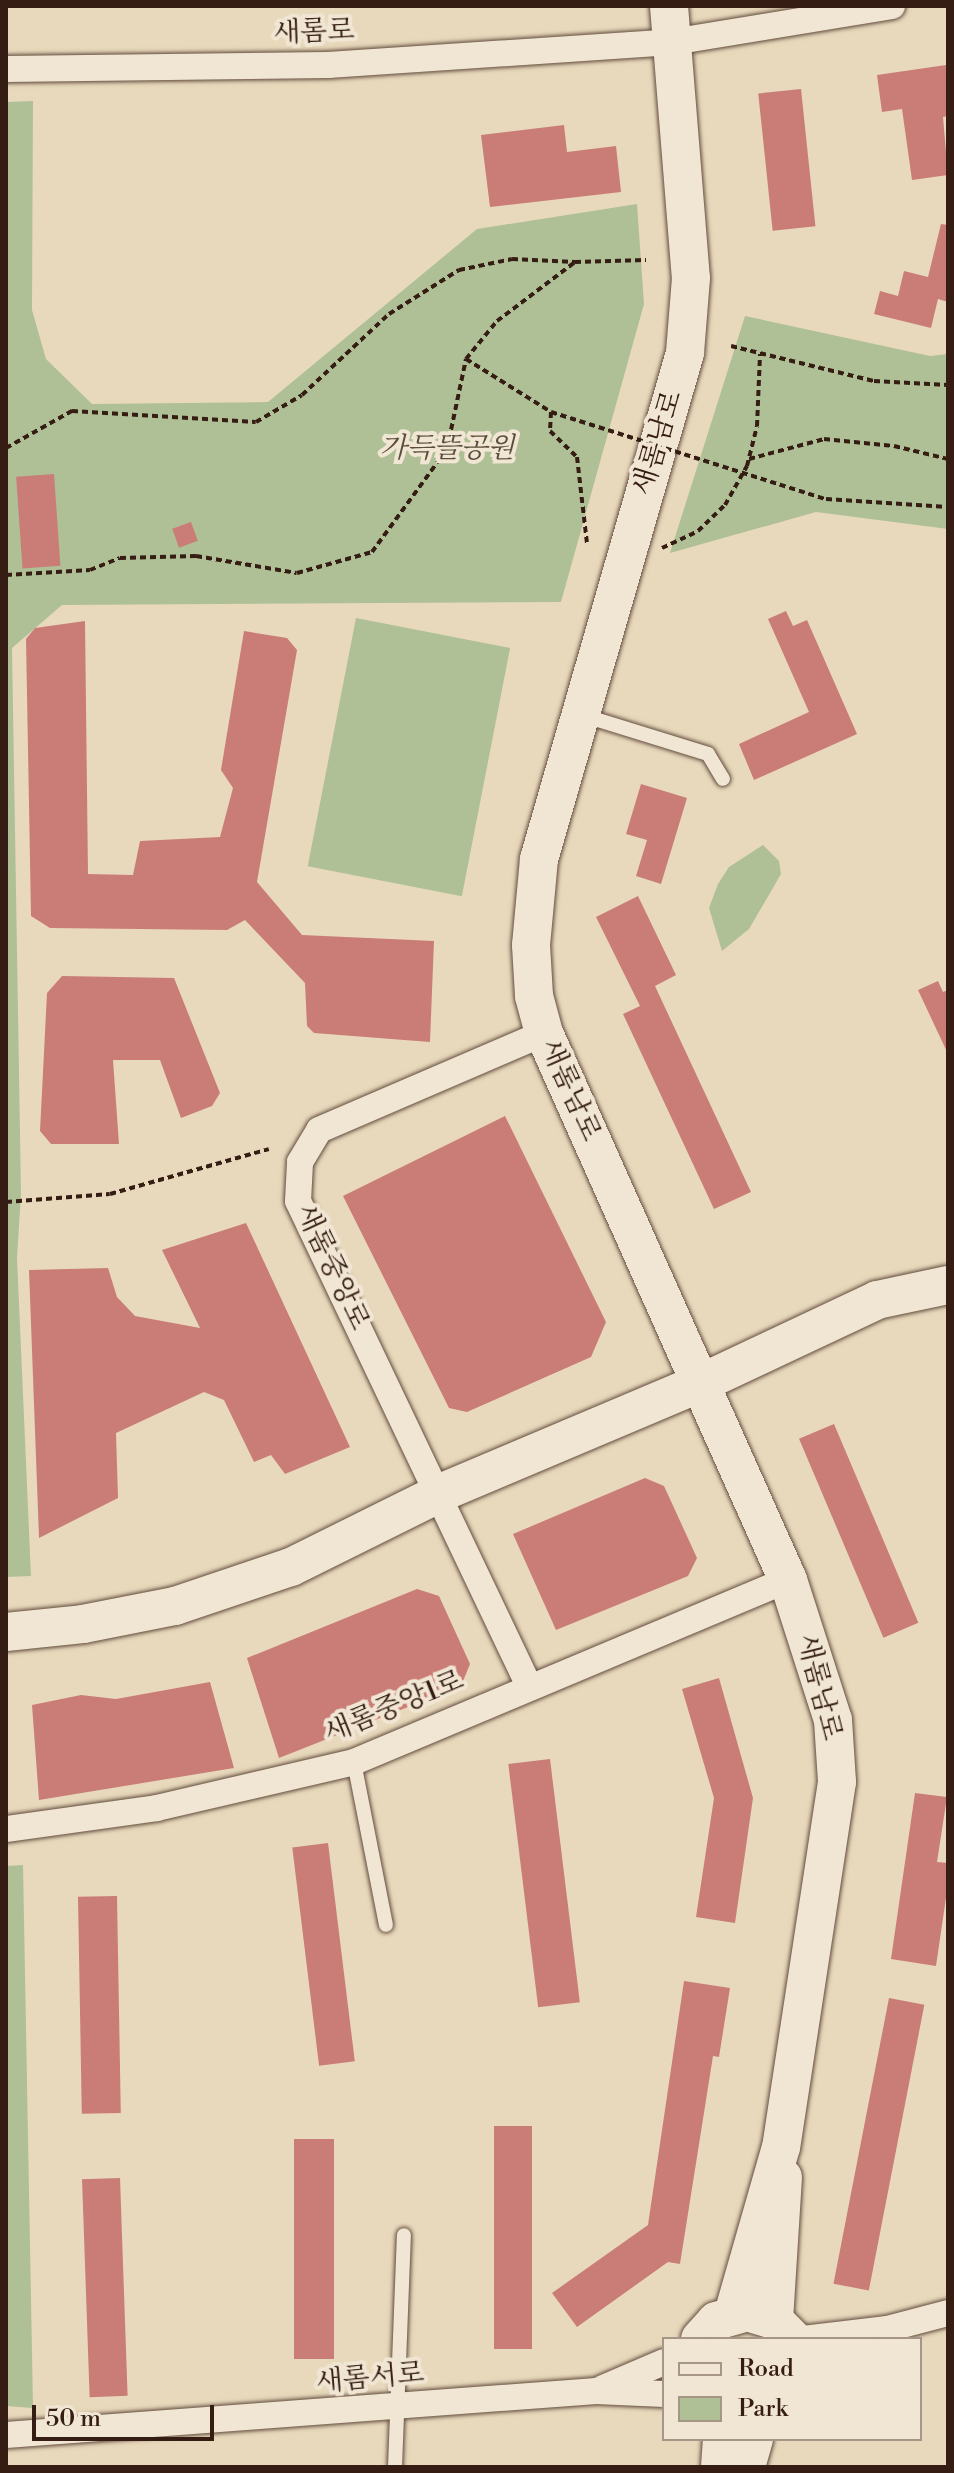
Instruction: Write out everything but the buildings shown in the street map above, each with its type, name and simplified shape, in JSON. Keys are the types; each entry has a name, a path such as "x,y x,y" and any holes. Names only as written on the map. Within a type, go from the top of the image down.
{"street":[{"name":"새롬로","path":"6,69 328,65 670,24 892,6"},
{"name":"새롬남로","path":"670,24 691,278 685,353 578,713 539,859 531,945 534,996 544,1033 788,1580 833,1720 837,1782 781,2147 733,2314"},
{"name":"새롬중앙로","path":"529,1686 440,1493 298,1201 300,1162 319,1130 544,1033"},
{"path":"6,1632 83,1624 175,1606 291,1567 440,1493 701,1383 877,1300 948,1285"},
{"name":"새롬중앙1로","path":"6,1829 157,1808 354,1762 529,1686 788,1580"},
{"name":"새롬남로","path":"781,2147 790,2333"},
{"path":"702,2337 716,2321 733,2314 790,2333 877,2334 948,2313"},
{"path":"596,2391 662,2363"},
{"path":"596,2391 662,2394"},
{"name":"새롬서로","path":"6,2435 398,2409 596,2391"},
{"path":"720,2467 722,2441"},
{"path":"746,2467 753,2441"}],"lane":[{"path":"578,713 708,754 723,779"},
{"path":"354,1762 386,1925"},
{"path":"395,2467 404,2235"}],"path":[{"path":"6,448 72,411 256,422 302,395 389,314 459,270 512,259 575,262 646,260"},
{"path":"6,575 90,570 120,558 196,556 297,573 372,552 447,449 466,359 497,321 575,262"},
{"path":"731,346 874,381 948,385"},
{"path":"662,548 698,531 725,505 749,459 757,426 760,354"},
{"path":"466,359 551,412 826,499 948,507"},
{"path":"551,412 550,431 577,457 587,544"},
{"path":"749,459 824,439 894,446 948,459"},
{"path":"6,1202 110,1194 269,1149"}],"green space":[{"name":"가득뜰공원","path":"33,101 32,310 46,359 92,404 268,402 477,229 637,204 644,304 561,602 62,605 12,648 21,1194 17,1258 31,1576 6,1577 6,102"},
{"path":"745,316 930,356 948,354 948,529 816,512 670,553"},
{"path":"356,618 510,648 462,896 308,866"},
{"path":"763,845 779,861 781,874 749,929 722,951 709,908 718,884 729,867"},
{"path":"23,1865 33,2408 6,2406 6,1866"}]}
